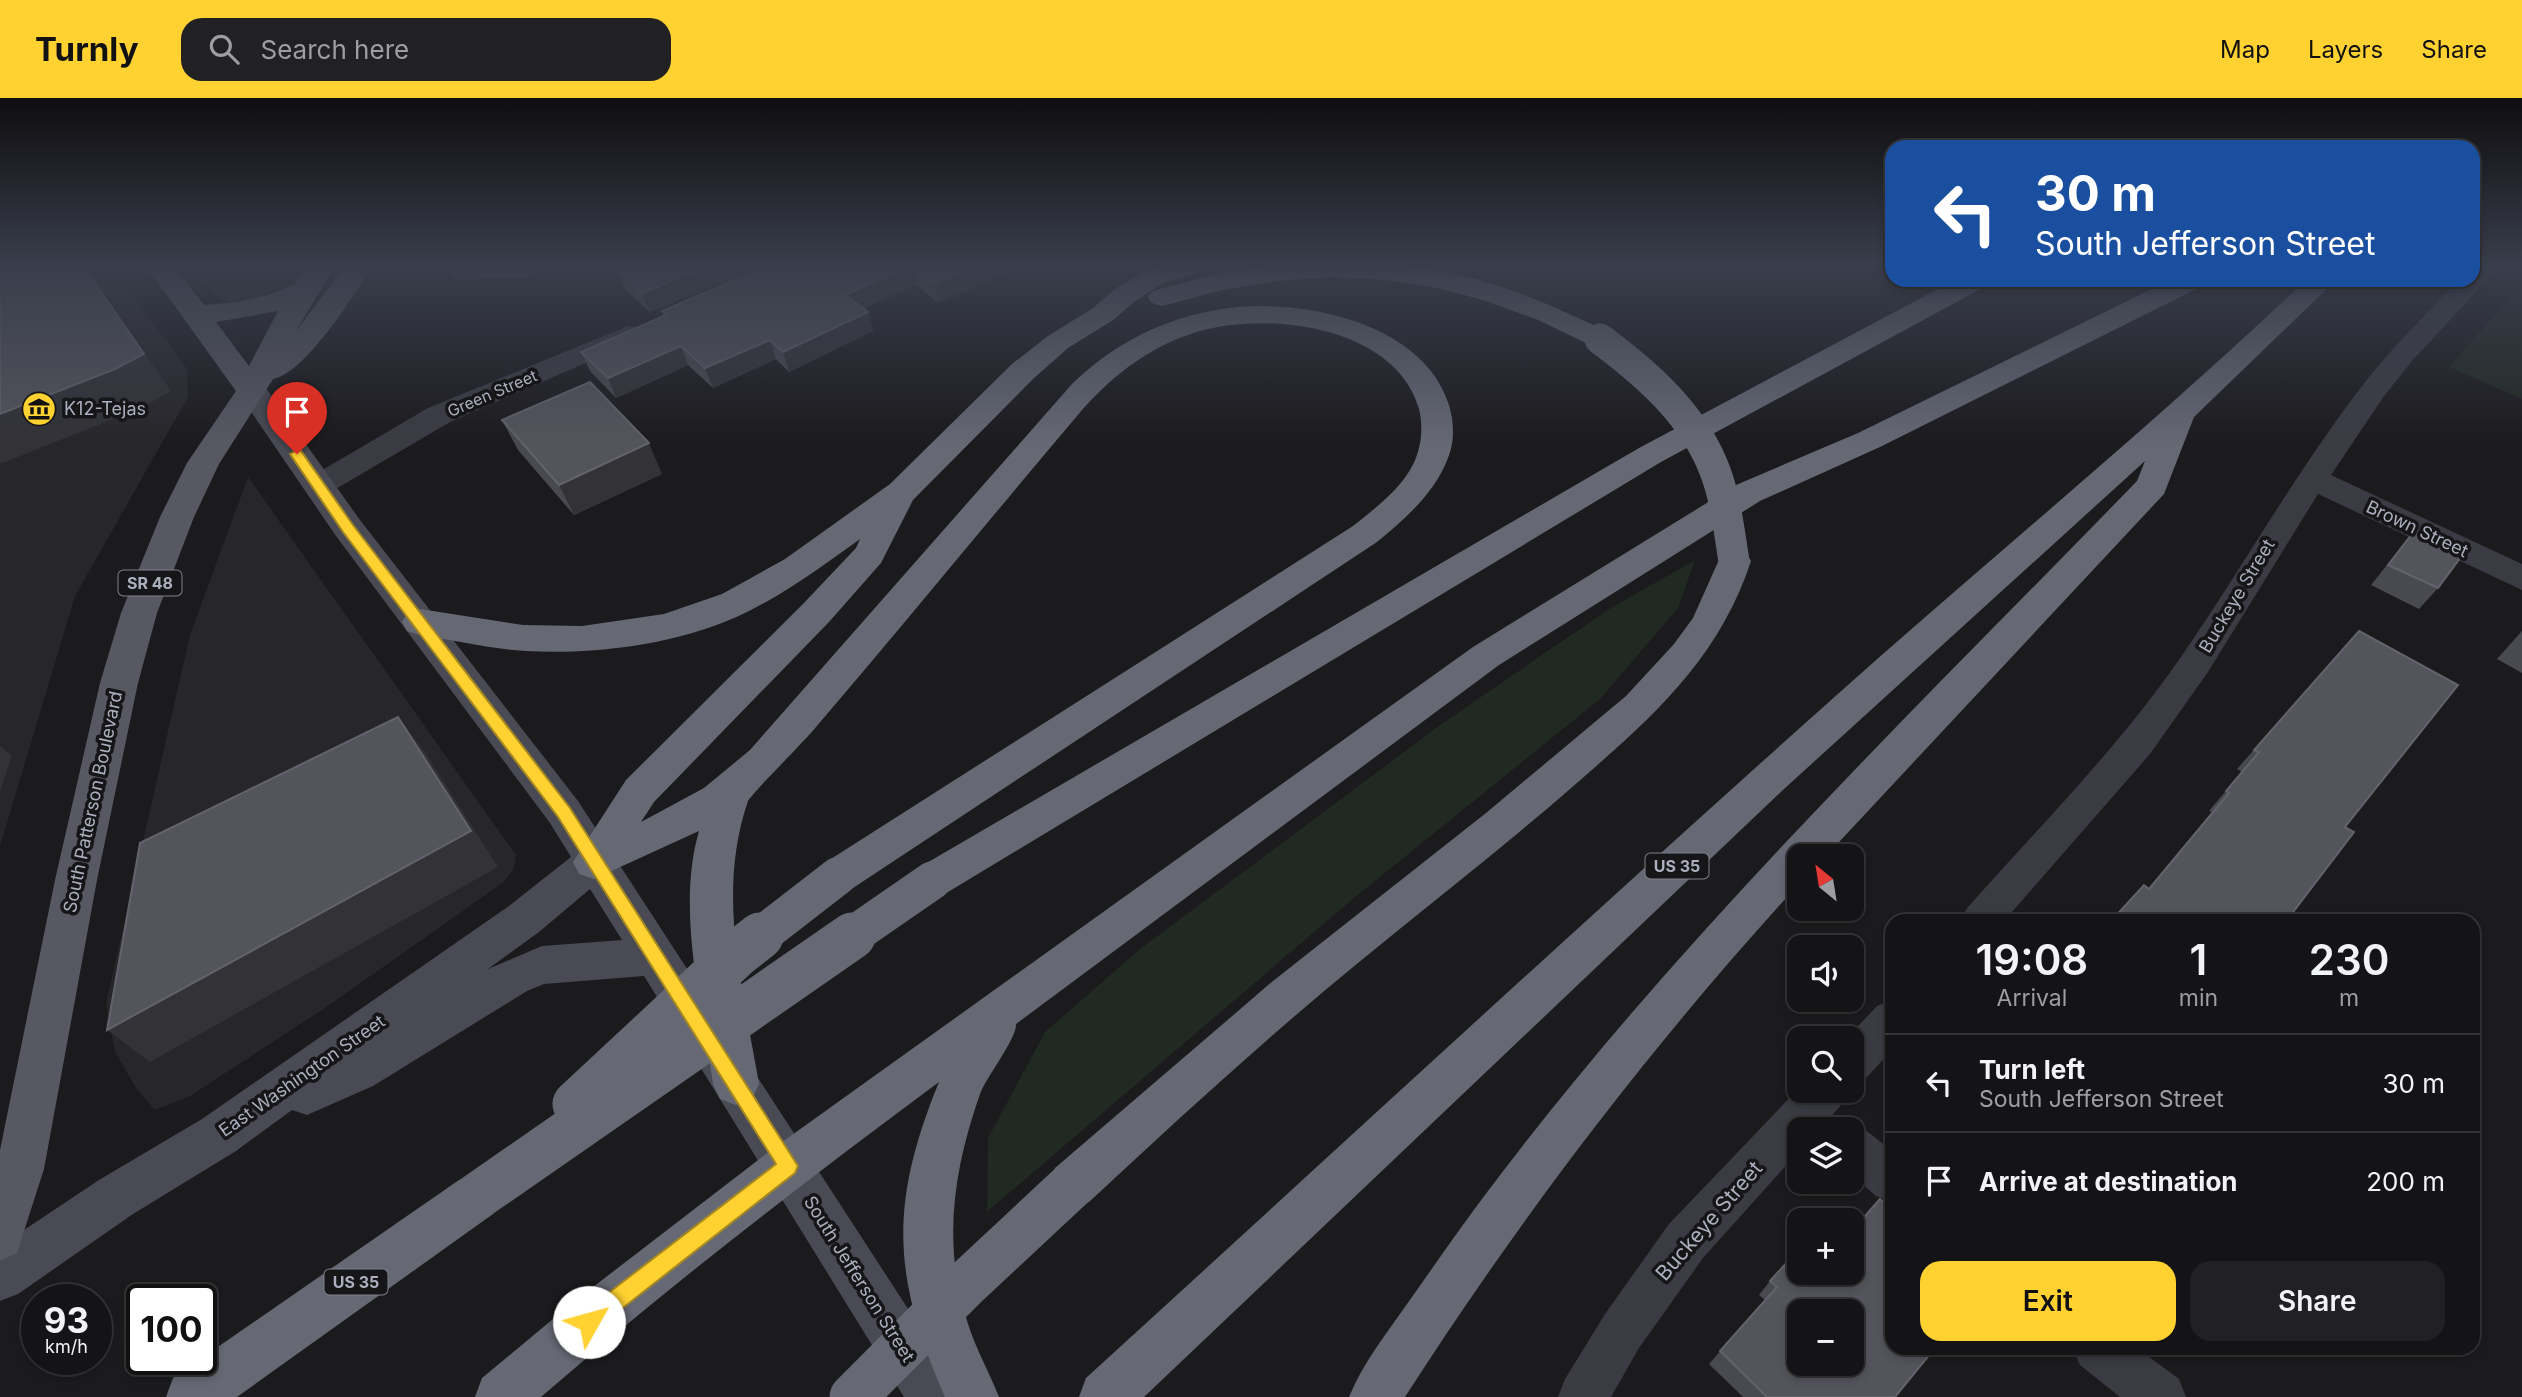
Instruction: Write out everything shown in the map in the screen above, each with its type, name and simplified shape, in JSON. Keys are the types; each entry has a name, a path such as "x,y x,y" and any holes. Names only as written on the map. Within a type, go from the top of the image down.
{"highway":[{"path":"420,622 523,638 566,640 614,637 668,626 734,603 779,580 902,492 1023,371 1058,342 1083,327"},
{"path":"594,862 667,828 732,789 798,723 1097,376 1153,338 1184,327"},
{"path":"476,1197 737,954 838,876 1364,534 1390,514 1416,486 1433,459 1440,433 1437,409 1427,385 1408,363 1386,346 1339,327"},
{"path":"853,1397 967,1283 1072,1185 1320,968 1540,793 1628,716 1700,634 1719,602 1734,561 1720,489 1711,461 1693,429 1645,374 1600,339 1574,327"},
{"name":"US 35","path":"192,1397 218,1382 476,1197 933,880 1650,456 1890,327"},
{"path":"500,1397 589,1322 788,1166 1486,656 1748,493 1869,440 2098,327"},
{"name":"US 35","path":"1105,1397 1863,694 2182,409 2240,361 2275,327"},
{"path":"1810,844 2152,486 2182,409"},
{"path":"594,862 640,791 760,671 869,555 902,492"},
{"path":"732,789 718,835 710,899 712,929 736,1084"},
{"path":"1375,1397 1493,1223 1602,1079 1730,929 1787,869"},
{"path":"973,1397 958,1371 933,1292 926,1241 928,1195 940,1144 968,1067 984,1039 1026,993"}],"main road":[{"name":"South Jefferson Street","path":"205,327 252,391"},
{"name":"South Patterson Boulevard","path":"0,1236 20,1168 106,739 139,614 189,490 203,463 252,391 283,327"},
{"name":"South Patterson Boulevard","path":"252,391 317,327"}],"street":[{"name":"Green Street","path":"318,485 439,415 645,327"},
{"name":"Buckeye Street","path":"1986,914 2107,779 2163,709 2196,663 2277,531 2313,479 2402,355 2429,327"},
{"name":"South Jefferson Street","path":"252,391 318,485 564,812 934,1397"},
{"name":"Brown Street","path":"2313,479 2522,578"},
{"name":"East Washington Street","path":"0,1276 116,1197 219,1135 524,919 594,862"},
{"path":"219,1135 357,1071 512,977 542,965 654,956"},
{"path":"1864,1050 1885,1027"},
{"name":"Buckeye Street","path":"1583,1397 1622,1331 1686,1241 1821,1110"},
{"path":"1864,1157 1885,1174"},
{"path":"2106,1355 2161,1397"}],"shaded area":[{"path":"0,327 156,327 187,369 188,397 75,596 0,846"},
{"path":"2485,327 2522,327 2522,399 2449,367"},
{"path":"248,477 516,855 514,868 504,882 325,1008 190,1096 155,1110 136,1088 115,1052 106,1003 190,635"},
{"path":"1695,560 1678,608 1600,699 1354,898 987,1212 988,1138 1045,1032 1140,949 1440,725 1609,609"}],"building":[{"path":"0,327 125,327 144,354 115,369 0,414"},
{"path":"639,327 837,327 783,352 770,340 705,368 681,346 608,378 581,352"},
{"path":"590,382 649,443 559,485 502,420"},
{"path":"2415,530 2464,553 2438,588 2388,565"},
{"path":"2359,631 2458,685 2345,827 2354,832 2292,914 2117,914 2144,885 2149,889 2229,793 2226,791 2259,752 2254,750"},
{"path":"398,717 471,831 107,1030 140,843"},
{"path":"1880,1199 1885,1203 1885,1355 1929,1355 1895,1397 1767,1397 1720,1351 1777,1287 1770,1281 1787,1262 1787,1285 1864,1285 1864,1217"}],"place":[{"name":"K12-Tejas","path":"39,409"}],"route":[{"path":"297,454 348,528 564,812 788,1166 589,1322"}]}
